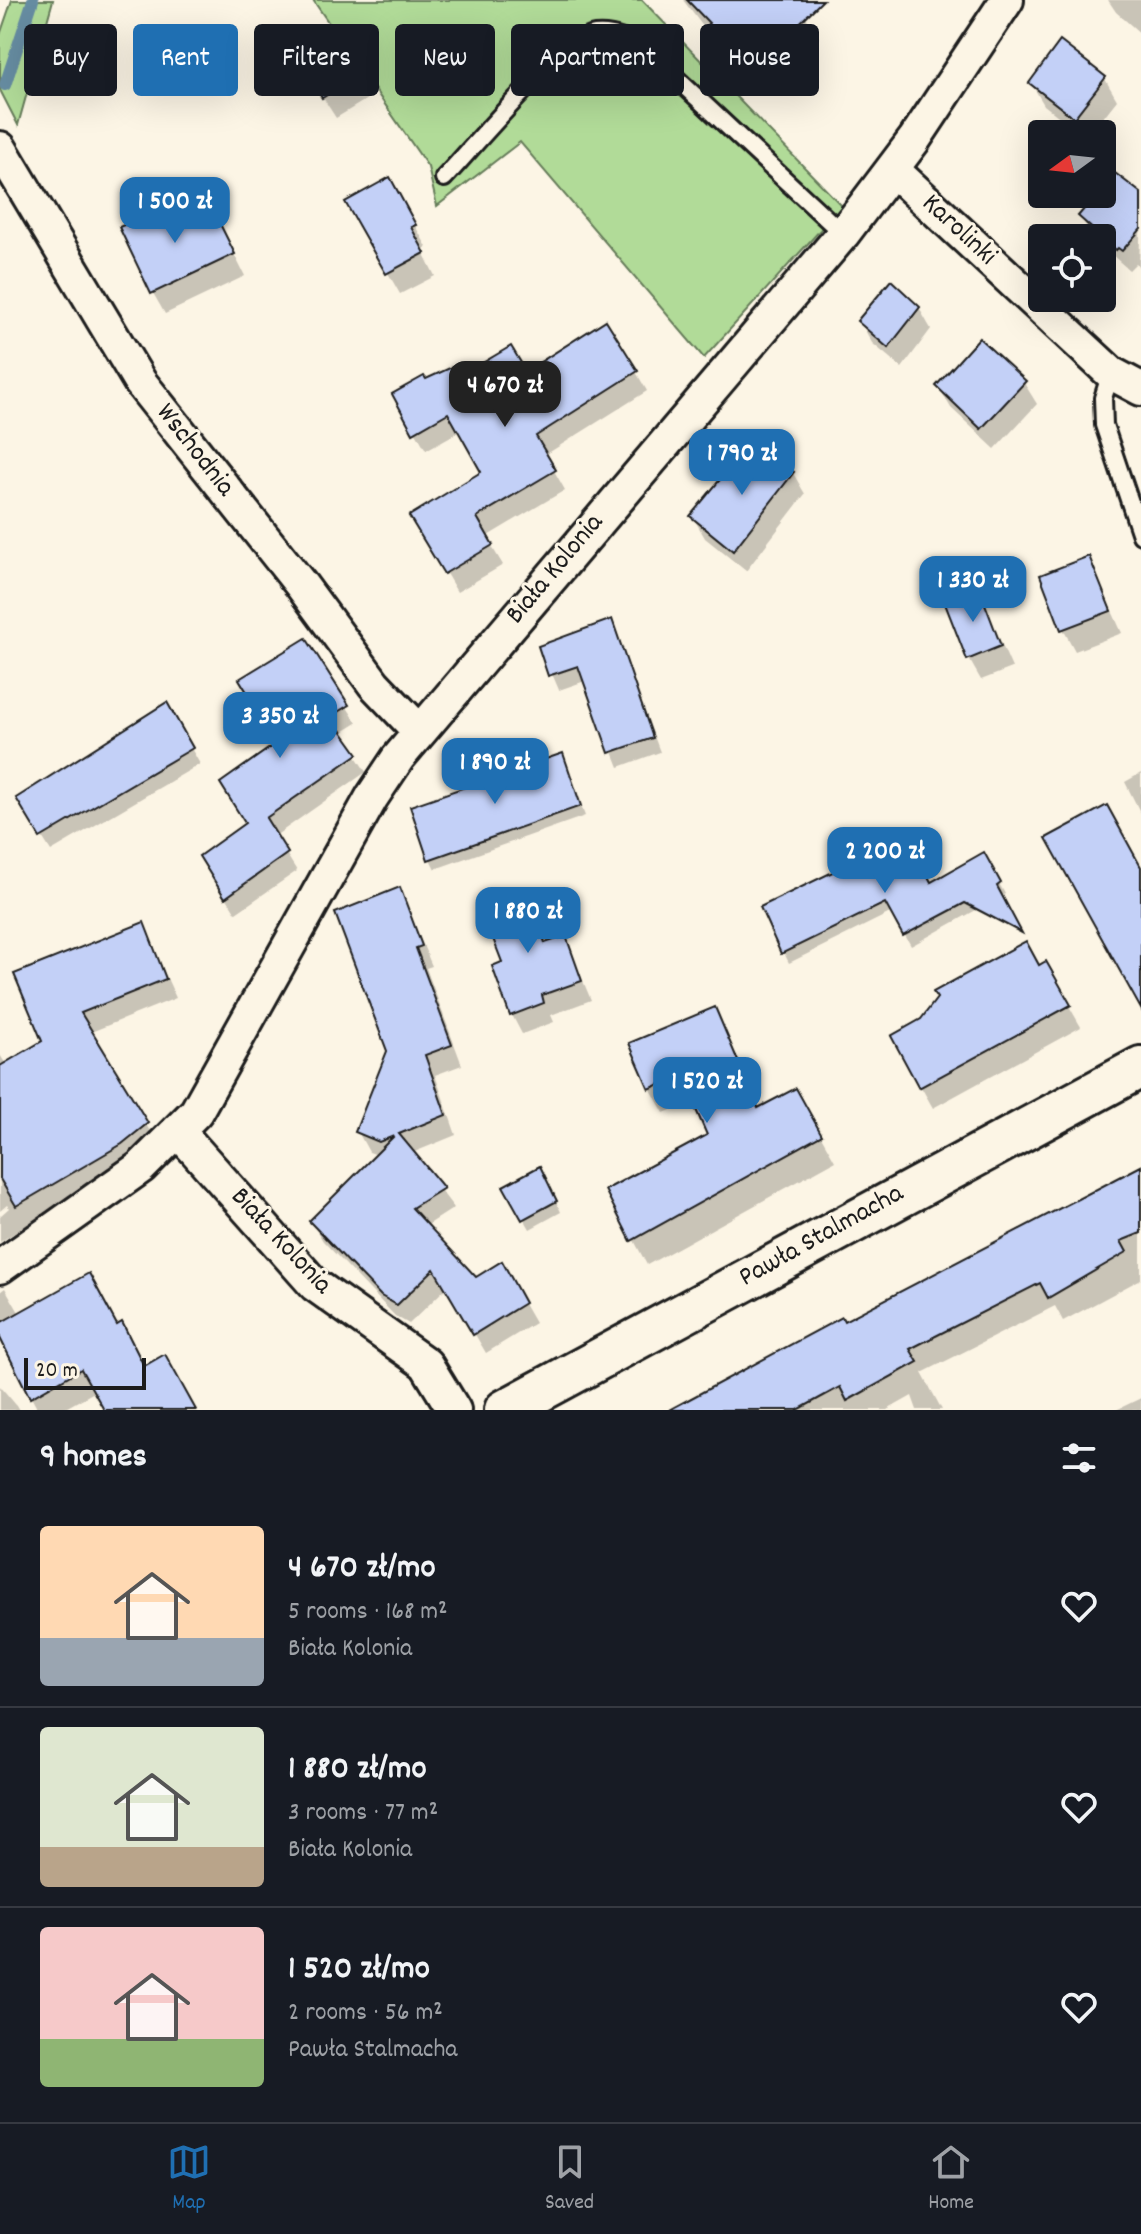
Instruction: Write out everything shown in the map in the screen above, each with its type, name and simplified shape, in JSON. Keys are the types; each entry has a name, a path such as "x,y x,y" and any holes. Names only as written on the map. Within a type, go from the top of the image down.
{"street":[{"name":"Biała Kolonia","path":"0,1267 141,1167 179,1132 212,1088 382,780 419,731 843,234 893,170 1007,0"},
{"name":"Wschodnia","path":"0,148 140,382 302,586 374,684 419,731"},
{"name":"Karolinki","path":"893,170 1111,373 1141,389"},
{"name":"Pawła Stalmacha","path":"505,1410 1141,1067"},
{"name":"Biała Kolonia","path":"179,1132 315,1285 426,1364 454,1410"}],"lane":[{"path":"444,178 566,49 594,35 622,37 647,51 843,234"},
{"path":"1111,373 1103,398 1104,425 1141,535"}],"green space":[{"path":"12,0 53,0 46,24 24,24 26,96 18,125 0,90 0,35"},
{"path":"313,0 642,0 665,24 511,24 511,96 684,96 684,43 700,60 700,96 735,96 842,206 704,358 520,142 437,206 428,167 379,96 379,24 330,24"}],"building":[{"path":"687,0 823,0 799,24 709,23"},
{"path":"1060,41 1106,77 1074,118 1029,83"},
{"path":"1116,174 1141,193 1141,229 1122,251 1116,250 1116,224 1087,224 1078,216 1085,208 1116,208"},
{"path":"390,177 416,225 411,227 425,253 386,274 345,202"},
{"path":"180,202 191,222 214,212 235,254 151,294 119,227"},
{"path":"891,280 920,307 888,348 857,321"},
{"path":"606,320 638,371 536,436 556,470 477,517 493,545 444,574 409,516 481,472 448,413 413,433 392,394 424,376 426,379 452,367 457,378 511,346 526,371"},
{"path":"979,338 1026,381 981,429 936,386"},
{"path":"746,448 761,461 769,451 794,472 733,551 690,516"},
{"path":"1089,556 1111,611 1061,630 1040,575"},
{"path":"979,588 1001,646 967,660 944,601"},
{"path":"612,619 653,738 609,753 578,666 548,676 538,646"},
{"path":"306,638 349,705 331,716 358,754 266,818 288,853 225,898 199,856 245,823 220,783 278,742 239,679"},
{"path":"167,702 193,748 40,838 16,798"},
{"path":"563,753 581,806 428,860 410,806"},
{"path":"1107,805 1141,867 1141,1009 1046,838"},
{"path":"907,836 931,882 984,852 1001,883 997,886 1022,933 965,903 903,936 885,903 781,954 760,907"},
{"path":"400,887 422,946 416,948 452,1045 425,1055 446,1115 399,1134 444,1188 412,1208 476,1277 502,1261 525,1303 473,1335 434,1269 397,1305 381,1296 309,1221 394,1136 379,1142 355,1132 387,1051 335,913"},
{"path":"530,892 545,943 566,936 582,981 542,995 544,1003 510,1016 492,966 502,962 482,910"},
{"path":"144,922 166,979 81,1013 148,1123 122,1144 16,1206 0,1179 0,1066 42,1041 14,974"},
{"path":"1026,941 1039,965 1046,961 1071,1005 919,1088 891,1036 921,1019 937,998 933,992"},
{"path":"715,1007 758,1108 796,1088 822,1135 631,1241 605,1190 707,1135 681,1075 649,1089 629,1043"},
{"path":"540,1166 557,1201 522,1220 503,1186"},
{"path":"1141,1166 1141,1233 1121,1241 1127,1252 1048,1298 1040,1283 910,1349 918,1362 847,1401 840,1387 798,1410 669,1410 842,1317 844,1321"},
{"path":"89,1273 117,1325 122,1322 144,1366 165,1354 196,1410 104,1410 81,1369 30,1398 0,1338 0,1323"}],"waterway":[{"path":"5,85 33,0"}]}
